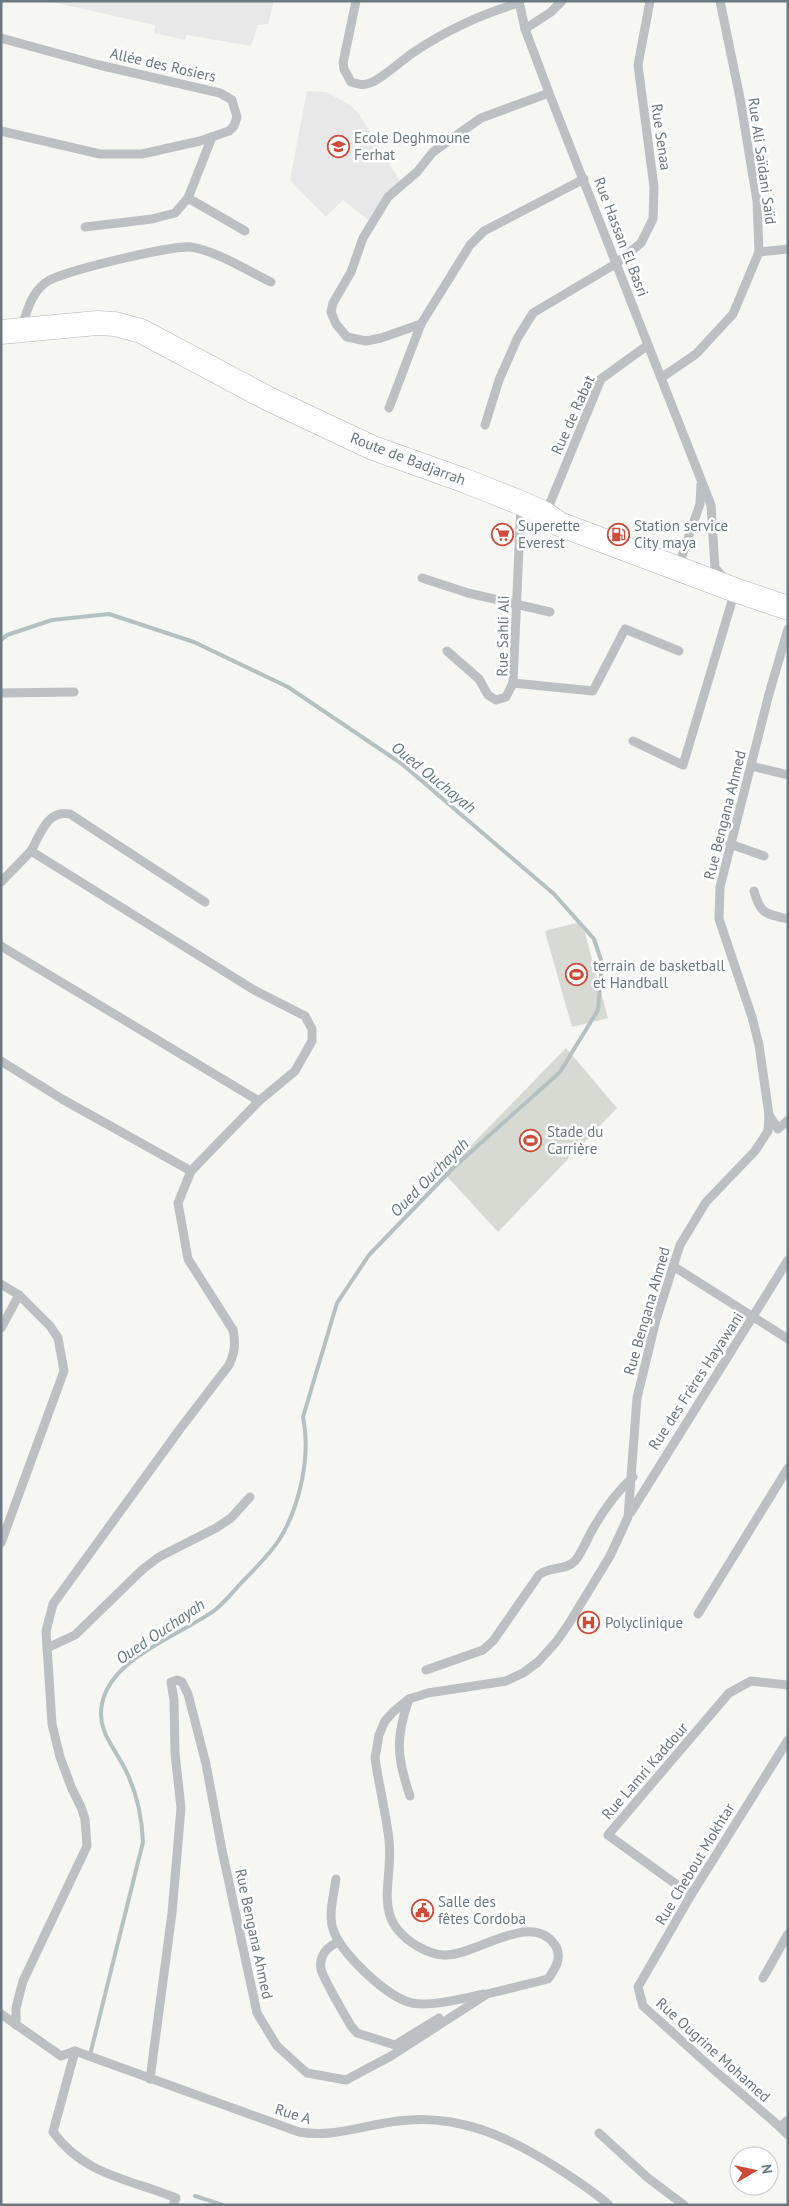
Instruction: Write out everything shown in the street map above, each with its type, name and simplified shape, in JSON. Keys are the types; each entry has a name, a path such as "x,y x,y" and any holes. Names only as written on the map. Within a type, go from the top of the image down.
{"main road":[{"name":"Route de Badjarrah","path":"11,331 97,323 115,324 141,330 269,398 373,448 521,503 546,514 559,524 788,608"}],"street":[{"path":"356,1 343,63 351,82 361,85 371,83 446,31 484,14 519,2"},
{"path":"525,29 551,12 562,1"},
{"name":"Rue Senaa","path":"485,425 499,380 518,336 532,313 617,263 640,243 653,219 654,187 638,65 650,1"},
{"name":"Rue Ali Saïdani Saïd","path":"662,378 696,354 733,314 759,252 757,201 740,98 720,1"},
{"name":"Rue Hassan El Basri","path":"519,2 525,29 549,93 711,505 715,568 735,590"},
{"name":"Allée des Rosiers","path":"1,38 99,65 220,92 232,100 237,117 234,126 229,131 142,154 100,154 1,131"},
{"path":"421,324 381,338 366,341 347,336 336,324 332,312 332,303 351,272 363,238 388,197 417,172 433,152 481,118 549,93"},
{"path":"85,227 152,219 175,213 188,198 212,137"},
{"path":"389,408 421,324 462,256 484,231 584,179"},
{"path":"188,198 245,231"},
{"path":"11,331 32,296 50,279 158,251 187,247 203,250 271,282"},
{"path":"759,252 788,249"},
{"name":"Rue de Rabat","path":"546,514 601,379 648,345"},
{"name":"Rue Hassan El Basri","path":"677,568 700,504 701,481"},
{"name":"Rue Sahli Ali","path":"521,503 513,683 593,691 625,629 679,651"},
{"path":"422,578 468,594 550,612"},
{"path":"633,741 683,765 735,590"},
{"name":"Rue Bengana Ahmed","path":"150,2079 172,1913 181,1808 175,1753 174,1700 171,1682 178,1680 182,1682 188,1694 206,1764 257,2013 277,2046 307,2073 346,2080 391,2056 487,1994 548,1979 557,1966 558,1950 551,1939 535,1931 517,1933 465,1951 446,1955 430,1953 399,1933 388,1912 387,1877 390,1843 375,1758 378,1735 385,1721 409,1699 428,1693 506,1682 538,1662 568,1625 610,1556 628,1517 633,1477 637,1398 656,1320 680,1245 706,1202 755,1151 768,1131 769,1115 759,1045 752,1017 719,919 720,887 752,766 768,694 788,629"},
{"path":"447,651 479,679 488,695 496,700 506,697 513,683"},
{"path":"1,693 74,692"},
{"path":"752,766 788,775"},
{"path":"1,882 31,851 49,819 60,813 70,814 205,902"},
{"path":"730,844 764,856"},
{"path":"16,2025 16,2008 23,1981 87,1846 82,1807 72,1789 60,1757 52,1724 46,1631 53,1604 180,1429 229,1365 233,1356 235,1342 233,1330 188,1259 182,1234 178,1203 191,1170 259,1101 295,1071 312,1041 312,1029 305,1016 254,990 31,851"},
{"path":"754,891 758,905 766,914 788,919"},
{"path":"1,946 259,1101"},
{"path":"1,1061 62,1100 191,1170"},
{"path":"769,1115 778,1129 788,1120"},
{"name":"Rue des Frères Hayawani","path":"628,1517 788,1260"},
{"path":"673,1266 788,1339"},
{"path":"1,1284 19,1295 50,1326 58,1338 64,1371 1,1543"},
{"path":"1,1328 19,1295"},
{"path":"698,1614 788,1468"},
{"path":"426,1670 483,1650 493,1641 539,1575 545,1570 564,1567 575,1560 605,1507 633,1477"},
{"path":"47,1648 75,1635 143,1569 159,1557 216,1528 231,1518 250,1497"},
{"name":"Rue Lamri Kaddour","path":"691,1895 608,1835 729,1693 751,1681 788,1685"},
{"path":"409,1699 402,1719 400,1766 410,1796"},
{"name":"Rue Chebout Mokhtar","path":"643,2006 638,1987 691,1895 788,1740"},
{"path":"336,1879 332,1929 339,1942 358,1965 399,2000 414,2004 426,2004 487,1994"},
{"path":"763,1978 788,1934"},
{"path":"339,1942 328,1948 323,1955 321,1970 351,2026 357,2033 395,2045 439,2018"},
{"name":"Rue Ougrine Mohamed","path":"643,2006 788,2135"},
{"name":"Rue A","path":"1,2014 61,2056 75,2051 299,2132 316,2135 398,2121 426,2119 475,2127 523,2146 587,2187 609,2205"},
{"path":"75,2051 53,2132 75,2157 97,2170 176,2198 174,2205"},
{"path":"780,2127 788,2120"},
{"path":"599,2133 648,2178 684,2205"}],"shaded area":[{"path":"48,1 274,1 268,24 258,25 251,46 187,35 185,40 154,33 155,25"},
{"name":"Ecole Deghmoune Ferhat","path":"307,91 326,92 350,105 359,114 401,183 370,221 343,200 326,217 290,180"},
{"name":"terrain de basketball et Handball","path":"581,922 608,1018 572,1027 545,932"},
{"name":"Stade du Carrière","path":"566,1048 617,1108 498,1232 444,1173"}],"waterway":[{"name":"Oued Ouchayah","path":"1,640 7,635 52,620 109,614 194,642 288,687 402,764 554,894 594,939 602,963 598,1010 560,1072 453,1168 369,1255 337,1303 303,1417 306,1448 298,1497 279,1540 219,1607 132,1661 118,1673 108,1688 102,1704 102,1723 108,1740 123,1765 134,1789 143,1842 90,2055"},
{"path":"195,2196 223,2205"}],"place":[{"name":"Ecole Deghmoune Ferhat","path":"338,147"},
{"name":"Superette Everest","path":"502,535"},
{"name":"Station service City maya","path":"618,535"},
{"name":"terrain de basketball et Handball","path":"577,975"},
{"name":"Stade du Carrière","path":"531,1141"},
{"name":"Polyclinique","path":"589,1623"},
{"name":"Salle des fêtes Cordoba","path":"422,1911"}]}
